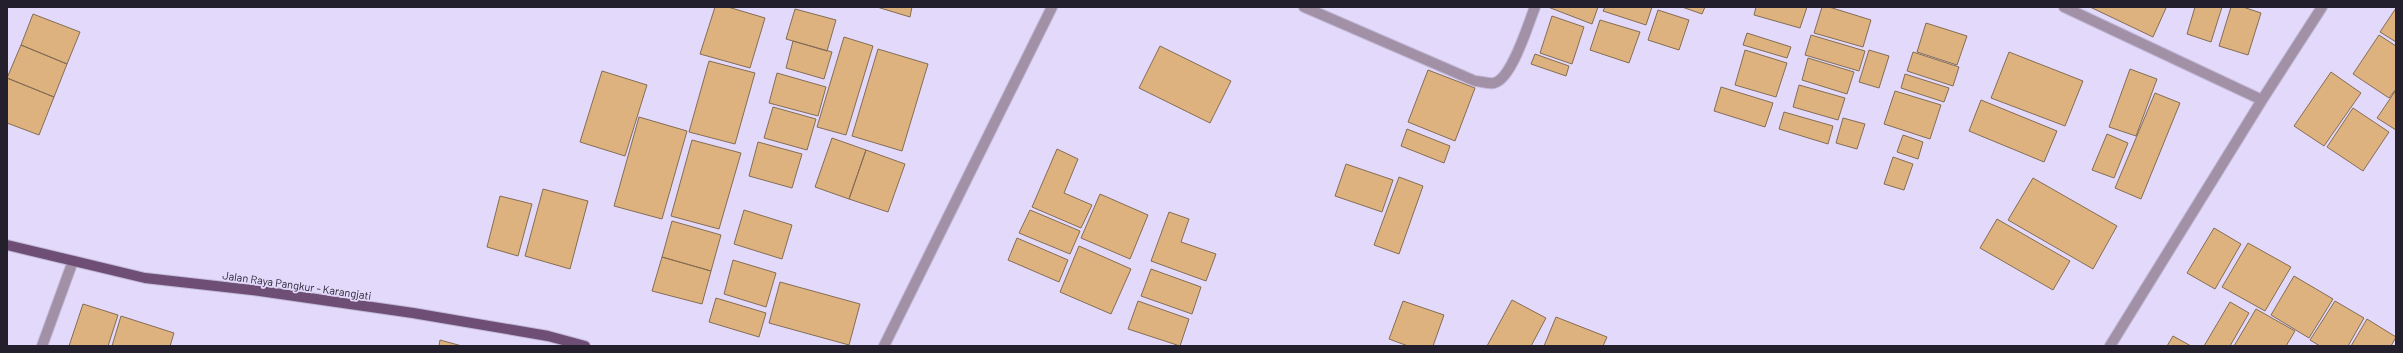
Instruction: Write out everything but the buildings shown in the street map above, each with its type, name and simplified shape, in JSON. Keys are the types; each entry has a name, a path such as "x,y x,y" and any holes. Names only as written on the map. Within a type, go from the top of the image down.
{"main road":[{"name":"Jalan Raya Pangkur - Karangjati","path":"7,245 145,278 260,291 413,313 548,336 585,346"}],"street":[{"path":"884,346 1052,7"},
{"path":"1304,7 1475,81 1494,83 1502,78 1512,63 1535,7"},
{"path":"2064,7 2262,100"},
{"path":"2110,346 2262,100 2322,7"},
{"path":"42,346 73,261"}]}
